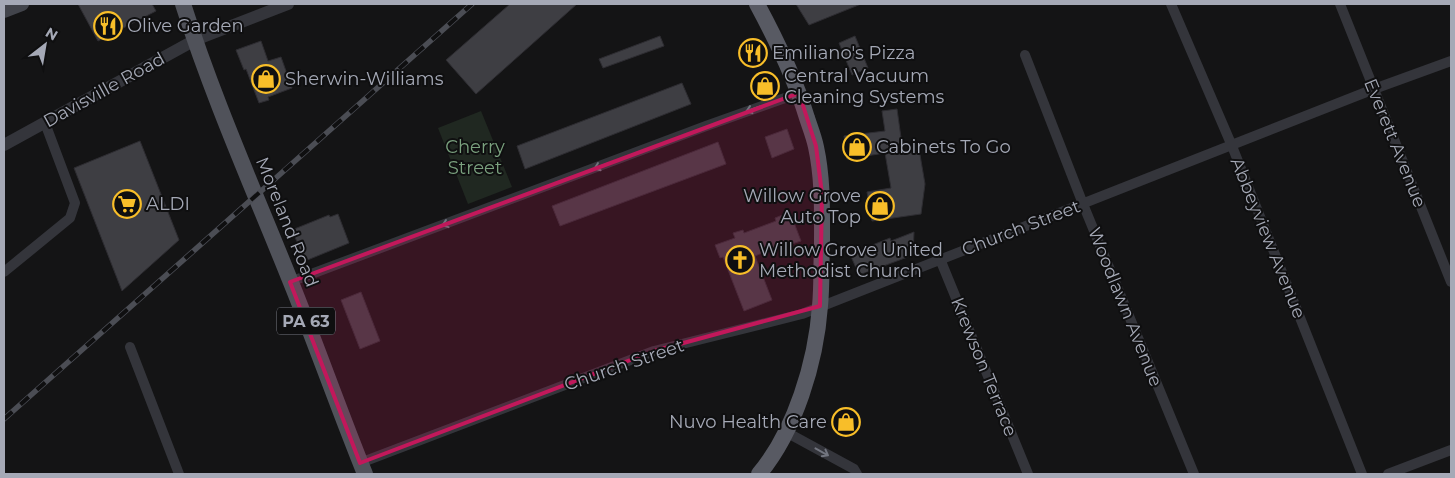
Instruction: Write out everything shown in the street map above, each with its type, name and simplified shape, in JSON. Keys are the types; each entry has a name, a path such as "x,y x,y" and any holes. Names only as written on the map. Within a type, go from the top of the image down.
{"highway":[{"path":"757,4 786,60 799,92 816,146 822,194 820,306 813,355 798,404 786,432 766,466 759,474"}],"main road":[{"path":"4,11 22,4"},
{"name":"PA 63","path":"176,4 195,40"},
{"name":"PA 63","path":"184,4 195,40"},
{"name":"Moreland Road","path":"195,40 243,169 290,282 362,469"}],"street":[{"name":"Davisville Road","path":"4,145 195,40 288,4"},
{"name":"Abbeyview Avenue","path":"1172,4 1232,146 1362,474"},
{"name":"Everett Avenue","path":"1340,4 1451,282"},
{"name":"Woodlawn Avenue","path":"1025,55 1083,204 1194,474"},
{"name":"Church Street","path":"362,469 654,351 802,314 1451,60"},
{"path":"290,282 799,92"},
{"path":"4,272 70,218 75,203 45,123"},
{"name":"Krewson Terrace","path":"940,259 1028,474"},
{"path":"130,347 180,474"},
{"path":"786,432 854,469 857,474"},
{"path":"1388,474 1451,450"}],"highlighted area":[{"path":"799,93 816,146 822,194 820,306 654,351 360,463 290,282"}],"green space":[{"name":"Cherry Street","path":"481,111 512,187 468,204 438,128"}],"building":[{"name":"Olive Garden","path":"78,4 152,4 156,11 98,41"},
{"path":"510,4 577,4 476,94 446,60"},
{"path":"796,4 861,4 809,25"},
{"path":"660,36 664,46 603,68 599,59"},
{"path":"855,36 868,68 852,75 839,43"},
{"path":"261,41 268,61 281,57 292,88 268,97 269,100 259,103 246,69 244,70 236,50"},
{"path":"682,83 691,104 525,169 517,146"},
{"path":"897,109 903,152 919,149 925,184 921,214 872,221 867,192 891,188 885,153 847,159 844,136 885,131 882,111"},
{"path":"787,129 794,149 772,158 765,137"},
{"name":"ALDI","path":"140,141 179,240 122,291 74,168"},
{"path":"718,142 726,164 560,226 552,206"},
{"name":"Willow Grove United Methodist Church","path":"790,212 801,241 786,246 784,244 755,256 772,300 744,311 723,257 720,258 715,245 735,238 733,233 743,230 744,233 776,221 775,218"},
{"path":"338,214 349,243 305,261 292,230 329,215 330,217"},
{"path":"914,232 913,255 859,275 850,254 890,238 891,241"},
{"path":"361,292 380,341 360,349 341,300"}],"railway":[{"path":"4,419 472,4"}],"place":[{"name":"Olive Garden","path":"108,26"},
{"name":"Emiliano's Pizza","path":"753,53"},
{"name":"Sherwin-Williams","path":"266,79"},
{"name":"Central Vacuum Cleaning Systems","path":"765,86"},
{"name":"Cabinets To Go","path":"857,147"},
{"name":"ALDI","path":"127,204"},
{"name":"Willow Grove Auto Top","path":"880,206"},
{"name":"Willow Grove United Methodist Church","path":"740,260"},
{"name":"Nuvo Health Care","path":"846,422"}]}
